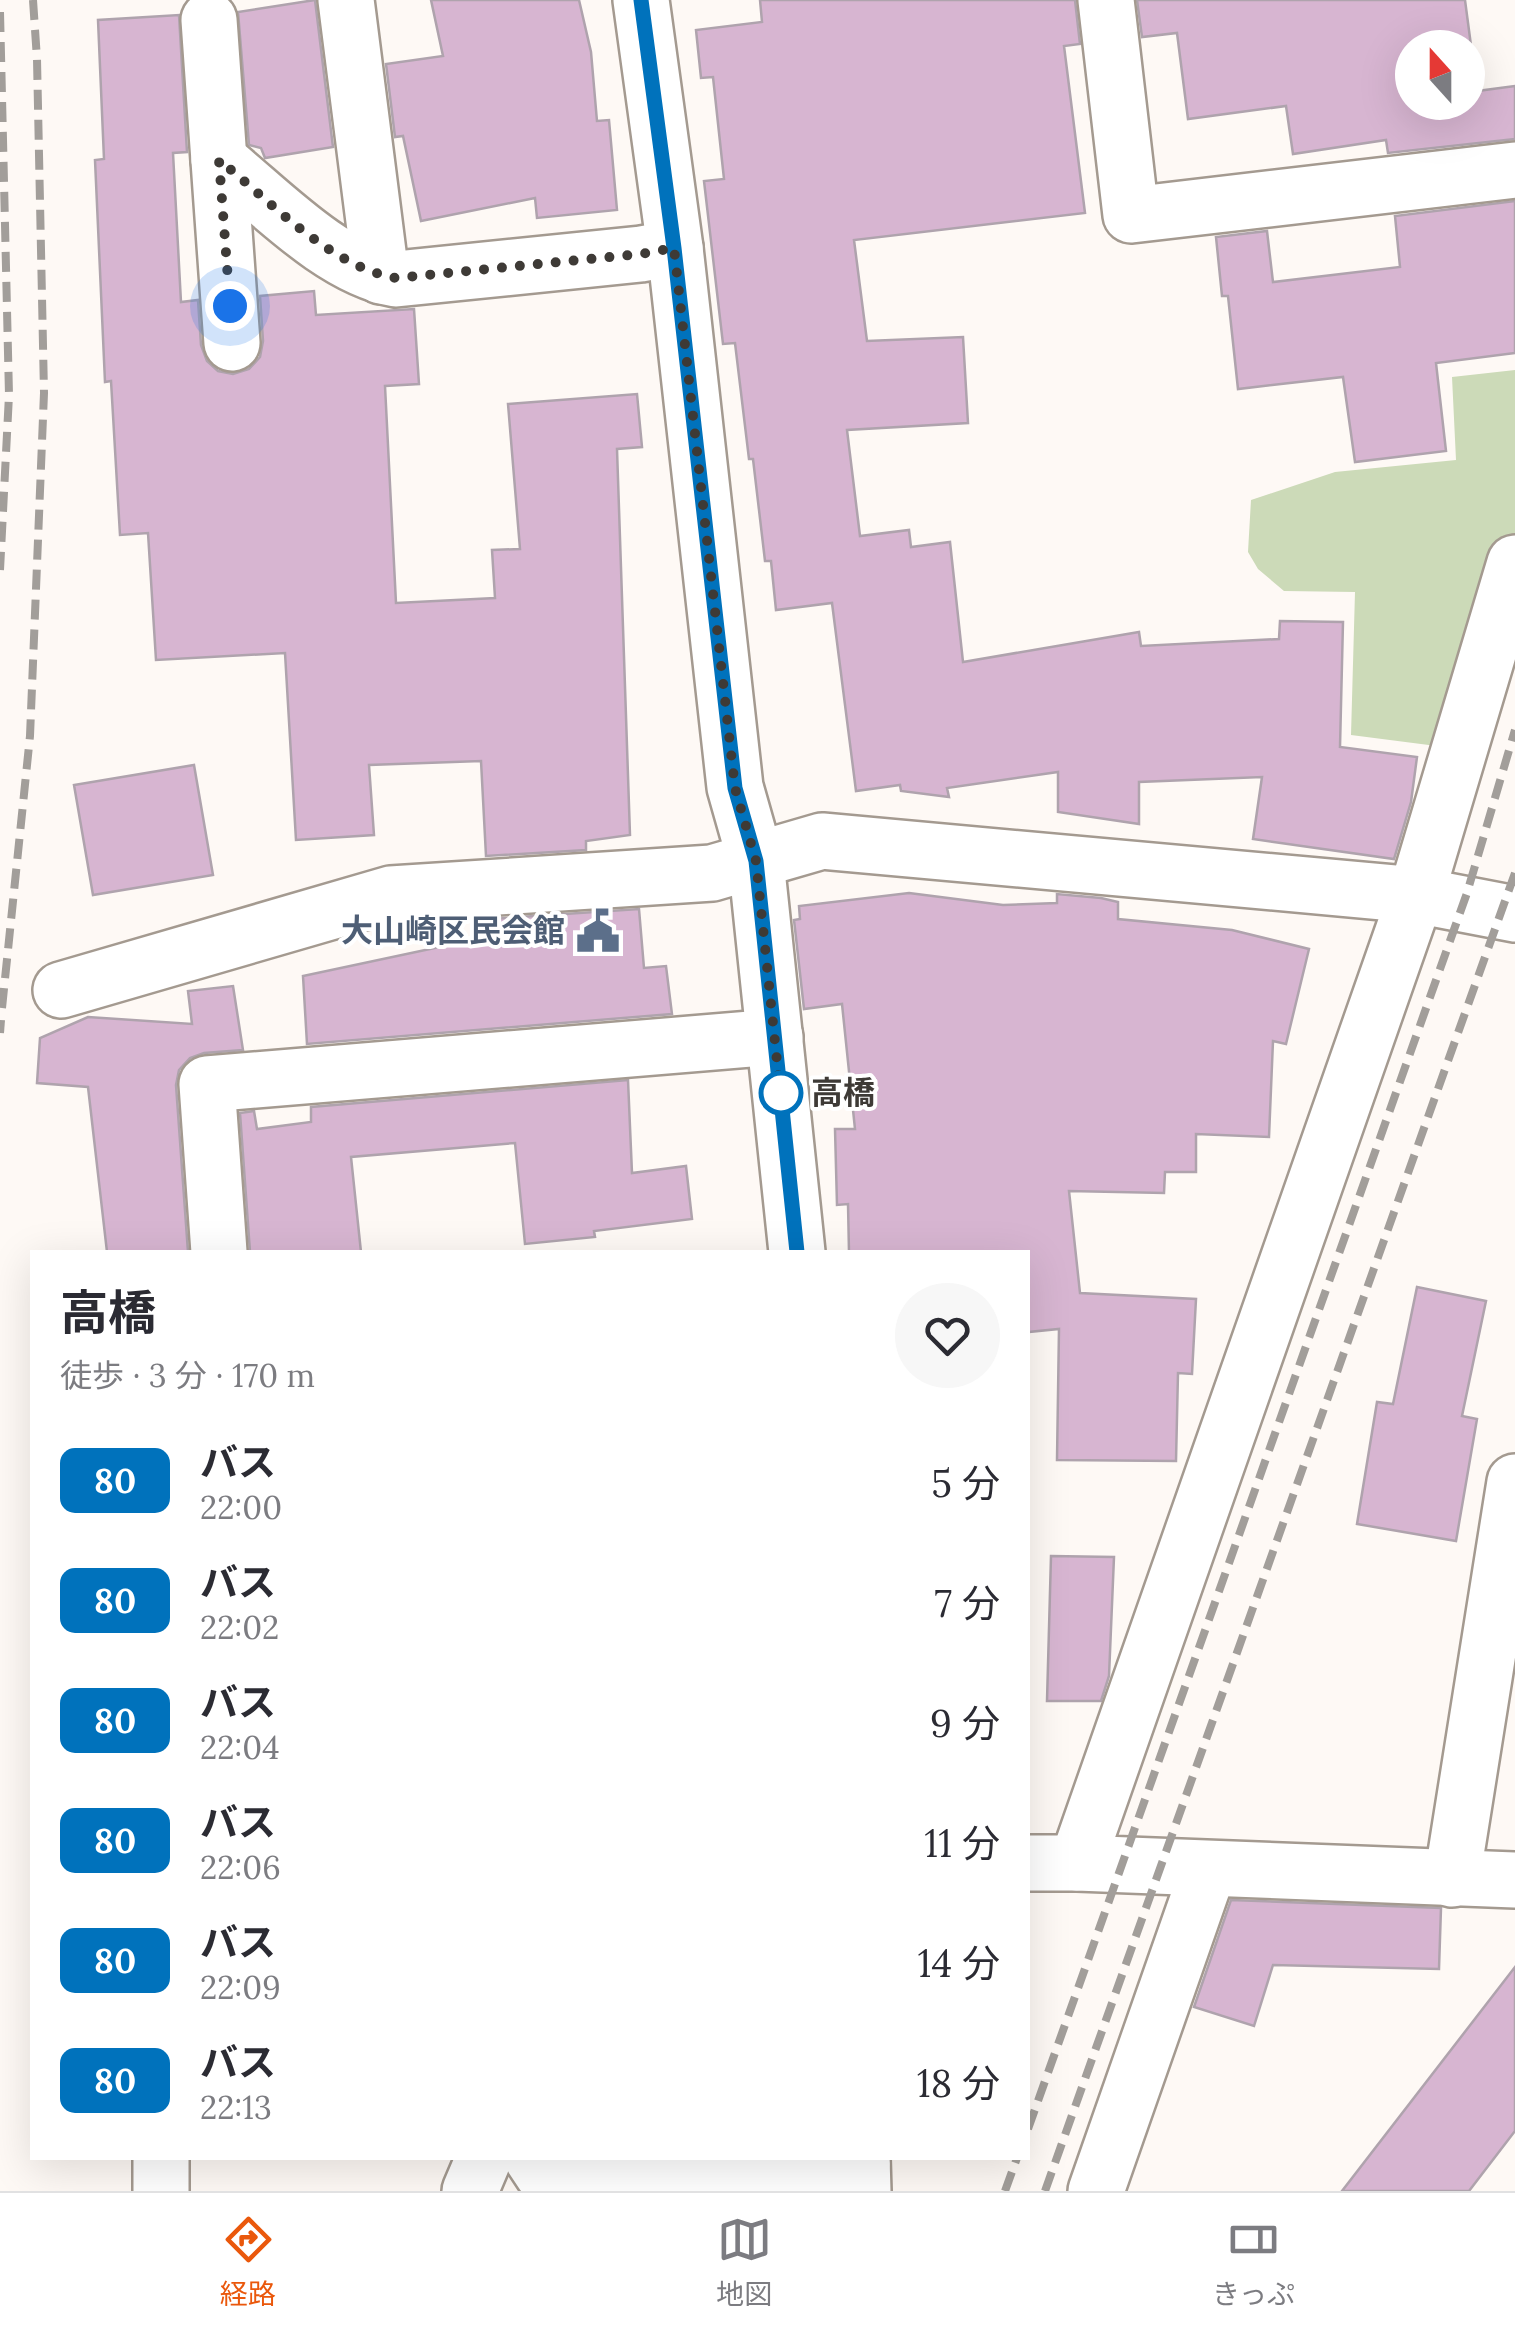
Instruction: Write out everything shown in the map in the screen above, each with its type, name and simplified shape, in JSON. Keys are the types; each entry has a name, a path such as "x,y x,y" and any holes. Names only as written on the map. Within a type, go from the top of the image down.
{"street":[{"path":"346,0 381,276"},
{"path":"641,0 674,248 735,788 756,861 797,1250"},
{"path":"1106,0 1131,215 1515,170"},
{"path":"208,20 232,343"},
{"path":"219,160 330,250 360,269 381,276 415,277 674,248"},
{"path":"1515,563 1416,895 1052,1863 1515,1880"},
{"path":"61,990 391,894 712,873 822,841 1416,895 1515,914"},
{"path":"220,1250 207,1084 775,1037"},
{"path":"1452,1879 1515,1482"},
{"path":"1096,2191 1208,1871"},
{"path":"161,2160 161,2191"},
{"path":"470,2191 483,2160"},
{"path":"533,2160 542,2173 862,2171"}],"green space":[{"path":"1515,370 1515,536 1452,748 1351,735 1355,592 1284,591 1258,569 1248,552 1251,500 1335,472 1456,460 1452,377"}],"building":[{"path":"315,0 333,147 265,158 261,148 249,145 238,12"},
{"path":"431,0 579,0 591,52 597,121 609,120 617,210 537,218 535,198 421,221 403,136 395,137 386,64 443,56"},
{"path":"760,0 1075,0 1080,44 1064,46 1085,213 854,240 867,341 963,337 968,423 847,430 860,536 909,530 911,547 950,542 963,662 1139,632 1141,646 1279,639 1280,621 1343,622 1340,747 1417,757 1411,802 1394,859 1253,839 1262,777 1139,782 1139,824 1058,812 1058,772 947,788 949,797 901,791 900,785 856,791 832,603 776,610 771,561 765,561 753,459 749,459 735,343 723,344 704,181 724,179 713,77 701,78 696,30 762,22"},
{"path":"1137,0 1465,0 1469,30 1395,30 1395,120 1485,120 1485,90 1515,86 1515,139 1388,153 1386,140 1293,154 1286,106 1188,119 1177,33 1142,37"},
{"path":"179,15 187,152 173,153 181,302 198,300 201,345 207,361 218,371 233,374 249,369 260,357 260,296 314,291 316,315 414,309 419,384 385,386 396,603 495,598 492,550 520,549 508,404 637,394 642,447 617,449 630,835 586,841 586,850 486,856 481,761 369,765 374,835 296,840 285,653 156,660 148,533 120,535 111,381 105,382 95,160 104,159 98,20"},
{"path":"1515,201 1515,353 1436,363 1446,451 1355,462 1343,377 1238,389 1228,296 1222,296 1216,237 1267,231 1273,282 1400,267 1395,216"},
{"path":"194,765 213,875 93,895 74,785"},
{"path":"909,893 1003,905 1057,903 1057,894 1118,902 1118,919 1232,930 1309,949 1286,1044 1273,1041 1269,1137 1196,1134 1196,1172 1165,1172 1164,1193 1069,1191 1080,1293 1196,1299 1192,1374 1178,1373 1176,1461 1057,1460 1059,1329 1030,1332 1030,1250 849,1250 848,1204 837,1205 835,1129 855,1129 842,1004 804,1009 794,920 800,919 799,906"},
{"path":"639,909 644,968 666,966 672,1014 307,1044 303,976 477,939 476,920"},
{"path":"233,986 243,1050 204,1053 190,1058 179,1070 176,1085 188,1250 107,1250 88,1087 37,1083 40,1038 88,1017 192,1024 188,991"},
{"path":"628,1080 632,1173 686,1166 692,1219 594,1231 595,1237 525,1244 515,1143 351,1157 361,1250 250,1250 240,1113 254,1111 257,1129 311,1122 311,1107"},
{"path":"1417,1287 1486,1301 1462,1416 1477,1419 1456,1541 1357,1524 1377,1402 1393,1404"},
{"path":"1051,1556 1114,1557 1109,1676 1101,1701 1047,1701"},
{"path":"1231,1900 1441,1908 1439,1969 1273,1965 1254,2026 1194,2007"},
{"path":"1515,1967 1515,2131 1469,2191 1342,2191"}],"railway":[{"path":"2,1008 30,736 44,393 33,0"},
{"path":"0,12 9,395 0,570"},
{"path":"1030,2123 1467,893 1515,730"},
{"path":"1045,2191 1515,873"},
{"path":"0,1033 1,1020"},
{"path":"1005,2191 1016,2160"}],"bus line":[{"name":"80","path":"641,0 674,248 735,788 756,861 797,1250"}],"place":[{"name":"大山崎区民会館","path":"598,931"},
{"name":"高橋","path":"781,1093"}],"route":[{"path":"230,306 219,160 330,250 360,269 381,276 396,278 674,248 735,788 756,861 782,1109 781,1093"}]}
